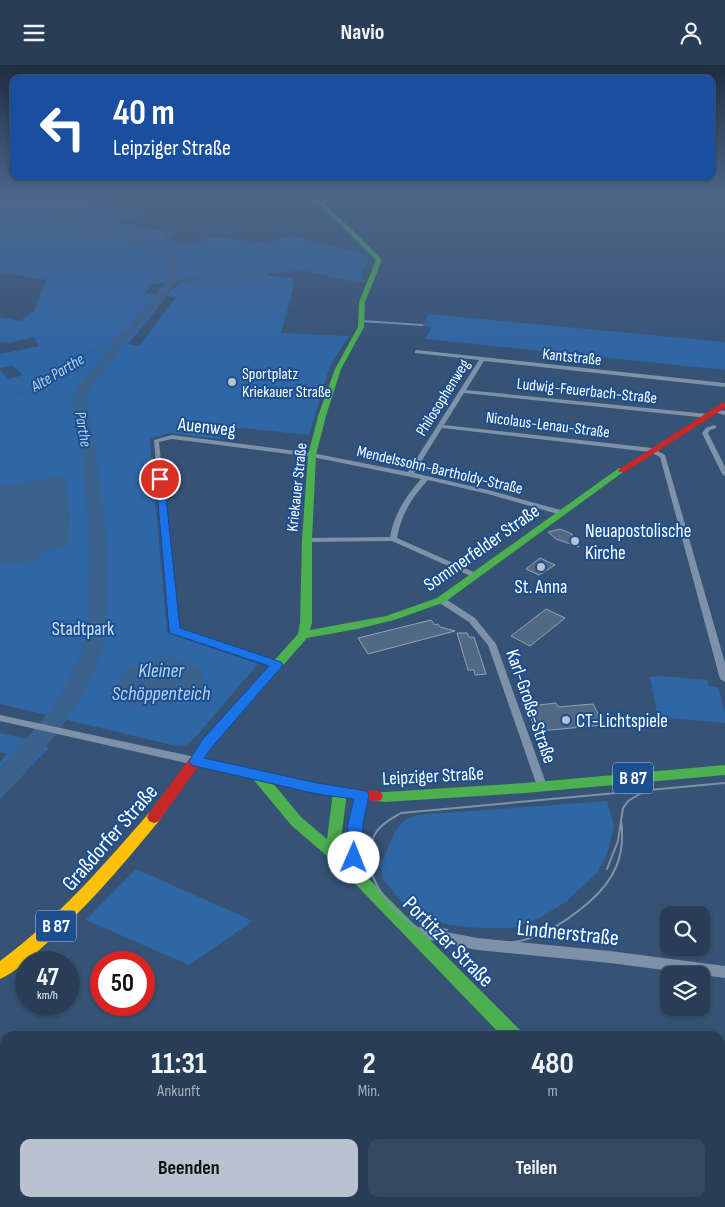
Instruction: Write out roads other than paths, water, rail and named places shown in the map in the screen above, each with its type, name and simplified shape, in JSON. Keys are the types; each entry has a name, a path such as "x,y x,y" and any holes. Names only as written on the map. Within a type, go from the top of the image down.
{"main road":[{"name":"Kriekauer Straße","path":"303,635 306,623 307,541 312,455 322,416 338,369 358,336 362,321 362,302 379,260 366,247"},
{"name":"Sommerfelder Straße","path":"303,635 390,618 441,600 652,450 717,415"},
{"path":"195,761 207,743 303,635"},
{"name":"Leipziger Straße","path":"195,761 340,792 407,797 725,770"},
{"name":"Graßdorfer Straße","path":"0,971 37,943 88,893 176,791 195,761"},
{"name":"Portitzer Straße","path":"258,775 296,821 340,859 509,1031"},
{"path":"340,792 334,840 340,859"},
{"path":"355,874 353,839 362,795"}],"street":[{"path":"362,321 422,325"},
{"name":"Kantstraße","path":"417,351 725,385"},
{"name":"Philosophenweg","path":"410,474 482,359"},
{"name":"Ludwig-Feuerbach-Straße","path":"463,391 717,415"},
{"path":"717,415 705,433 725,474"},
{"name":"Nicolaus-Lenau-Straße","path":"441,426 652,450"},
{"name":"Auenweg","path":"277,665 174,630 156,441 172,437 312,455"},
{"path":"652,450 663,456 725,679"},
{"name":"Mendelssohn-Bartholdy-Straße","path":"312,455 426,477 490,492 561,513"},
{"path":"393,539 401,511 426,477"},
{"path":"307,541 393,539 475,576"},
{"name":"Karl-Große-Straße","path":"441,600 472,621 492,644 542,786"},
{"name":"Leipziger Straße","path":"0,718 195,761"},
{"name":"Lindnerstraße","path":"408,928 428,936 476,944 610,957 725,972"}],"water":[{"path":"56,477 63,478 66,484 70,516 69,541 64,547 47,551 35,559 21,564 0,564 0,486"},
{"name":"Kleiner Schöppenteich","path":"173,658 192,665 202,674 204,679 203,685 198,692 186,699 166,705 137,706 125,700 118,682 122,675 141,663"}],"waterway":[{"name":"Parthe","path":"0,784 52,724 76,686 92,652 97,620 99,550 89,454 79,401 84,387 115,350 117,341 130,332 173,280 174,263 167,254 156,247"},
{"path":"169,285 205,278 292,270 323,271 364,281"},
{"name":"Alte Parthe","path":"0,407 74,359 117,341"}],"tram line":[{"path":"621,821 622,845 620,856 612,876 605,885 588,903 570,917 529,939 507,943 492,943 433,936 417,928 393,908 376,883 371,869 369,855 374,836 384,824 401,813 725,783"},
{"path":"621,821 623,808 628,801 643,792"},
{"path":"607,869 618,841 621,821"},
{"path":"410,916 434,927 447,930"}],"place":[{"name":"Sportplatz Kriekauer Straße","path":"232,382"},
{"name":"Neuapostolische Kirche","path":"575,541"},
{"name":"St. Anna","path":"541,567"},
{"name":"CT-Lichtspiele","path":"566,720"}],"park label":[{"name":"Stadtpark","path":"83,628"}]}
